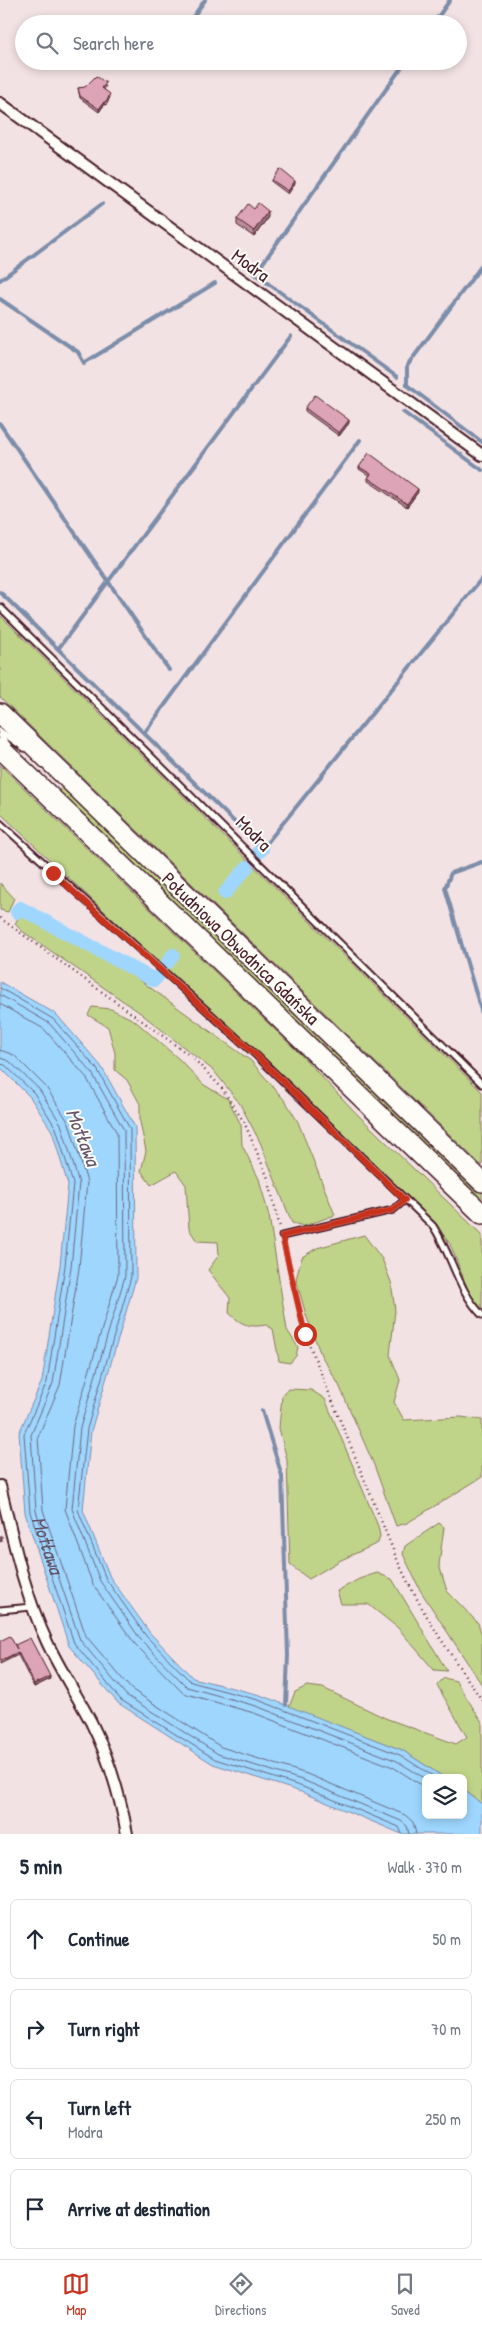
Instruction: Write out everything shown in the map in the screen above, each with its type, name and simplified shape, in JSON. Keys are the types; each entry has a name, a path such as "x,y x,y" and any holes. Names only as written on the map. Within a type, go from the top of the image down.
{"highway":[{"name":"Południowa Obwodnica Gdańska","path":"0,713 482,1182"},
{"name":"Południowa Obwodnica Gdańska","path":"0,748 482,1214"}],"street":[{"name":"Modra","path":"0,103 482,455"},
{"path":"0,1486 32,1607 48,1644 91,1722 109,1763 120,1798 127,1834"}],"lane":[{"name":"Modra","path":"0,607 482,1084"},
{"path":"0,731 69,780"},
{"path":"0,735 51,798"},
{"path":"0,823 257,1056 433,1226 446,1246 463,1290 482,1315"},
{"path":"282,1236 393,1210 405,1200"},
{"path":"0,1610 32,1607"}],"path":[{"path":"0,918 192,1057 221,1087 244,1122 268,1178 305,1334 396,1557 410,1590 446,1648 482,1700"}],"green space":[{"path":"0,615 482,1092 482,1166 0,697"},
{"path":"0,765 298,1052 359,1116 482,1235 482,1309 469,1292 450,1244 434,1222 0,813"},
{"path":"63,786 482,1192 482,1203 57,793"},
{"path":"0,883 14,898 8,912 0,910"},
{"path":"26,915 137,978 251,1061 286,1102 298,1122 335,1215 304,1226 292,1223 260,1142 240,1104 214,1071 139,1012 22,931 15,924 18,918"},
{"path":"92,1007 111,1009 134,1020 180,1060 204,1085 228,1099 241,1125 242,1145 259,1179 269,1216 287,1330 298,1347 296,1356 290,1363 279,1361 273,1329 266,1325 246,1325 229,1313 230,1298 208,1270 219,1255 218,1242 197,1241 189,1229 186,1185 176,1171 151,1185 141,1171 146,1151 140,1122 140,1104 127,1080 115,1070 115,1053 108,1027 88,1015"},
{"path":"364,1235 382,1259 391,1282 395,1310 390,1355 400,1380 394,1402 404,1420 461,1417 482,1420 482,1477 407,1523 396,1526 374,1465 339,1385 321,1355 306,1315 296,1279 302,1257 317,1248"},
{"path":"288,1389 311,1390 325,1399 378,1526 380,1536 378,1543 339,1561 309,1579 290,1565 287,1460 279,1428 282,1396"},
{"path":"439,1523 444,1527 439,1565 447,1591 478,1623 482,1635 482,1685 420,1590 403,1554 405,1546"},
{"path":"377,1573 392,1579 447,1671 434,1670 398,1628 368,1604 341,1604 337,1591 359,1579"},
{"path":"444,1678 456,1681 482,1722 482,1804 467,1792 467,1774 439,1774 402,1750 289,1707 295,1692 307,1686 323,1688 385,1718 456,1744 467,1737 437,1685"}],"water":[{"name":"Motława","path":"0,982 56,1014 101,1066 135,1127 136,1278 91,1431 83,1510 110,1577 150,1633 193,1678 260,1695 402,1750 439,1774 422,1774 422,1819 467,1819 467,1792 482,1804 482,1834 402,1834 301,1792 213,1764 118,1703 69,1646 25,1513 19,1433 42,1381 60,1265 68,1185 52,1131 30,1097 0,1067"}],"building":[{"path":"96,76 106,83 102,88 110,94 107,101 99,109 80,96 78,88 85,87"},
{"path":"280,169 295,181 288,191 272,180"},
{"path":"258,203 268,211 254,231 237,219 248,204 254,209"},
{"path":"315,395 349,420 339,433 305,408"},
{"path":"369,453 418,489 407,504 368,478 371,474 359,467"},
{"path":"10,1636 17,1649 15,1645 30,1638 50,1676 34,1684 18,1652 0,1661 0,1641"}],"waterway":[{"path":"194,15 205,0"},
{"path":"439,15 450,0"},
{"path":"397,377 255,274 400,70"},
{"path":"0,280 102,204"},
{"path":"482,265 407,366 407,385 482,442"},
{"path":"0,299 78,352 84,363 215,283"},
{"path":"58,649 291,336"},
{"path":"403,412 482,470"},
{"path":"0,424 169,670"},
{"path":"145,732 360,440"},
{"path":"0,592 262,849 482,578"},
{"path":"259,852 262,849"},
{"path":"482,862 451,873 445,888 482,1014"},
{"path":"225,893 247,867"},
{"path":"17,912 20,908 154,980 157,977"},
{"path":"168,962 173,955"},
{"path":"262,1411 282,1476 288,1655 286,1705"}],"route":[{"path":"53,873 257,1056 405,1200 393,1210 282,1236 293,1292 305,1334"}]}
